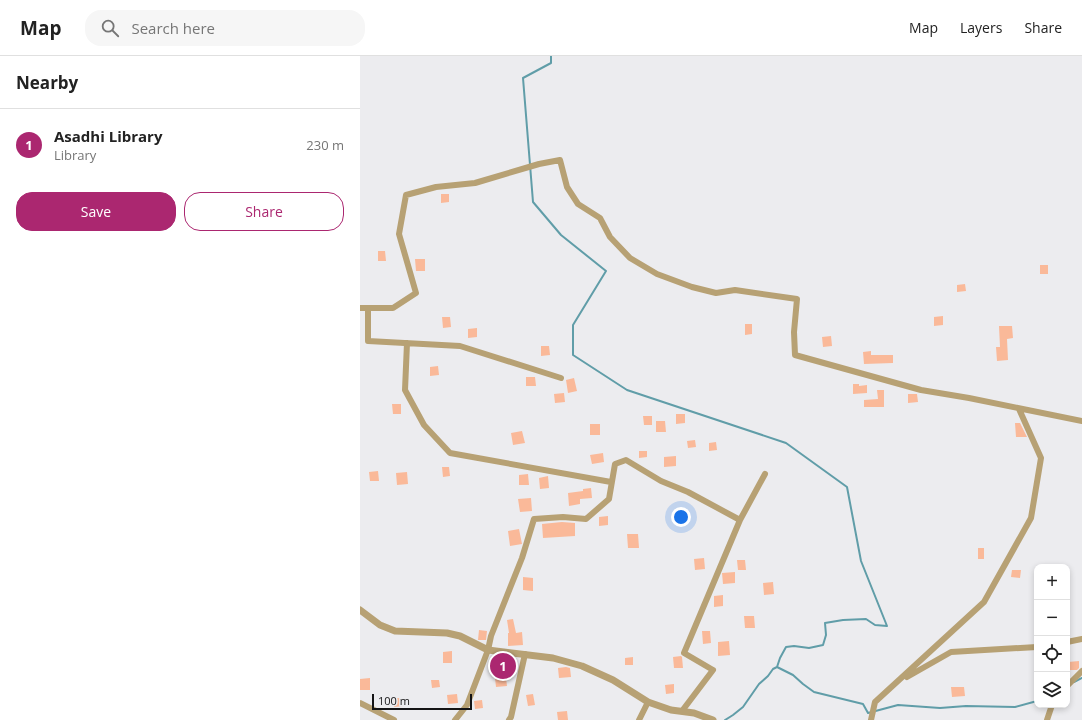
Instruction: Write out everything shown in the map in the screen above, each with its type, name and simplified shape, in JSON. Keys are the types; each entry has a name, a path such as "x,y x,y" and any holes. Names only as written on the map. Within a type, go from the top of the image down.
{"street":[{"path":"360,308 393,308 416,293 399,234 406,196 436,187 475,183 539,164 560,160 567,187 578,204 600,218 610,237 630,258 657,274 692,287 716,293 735,290 797,299 794,332 795,355 921,390 970,398 1082,421"},
{"path":"368,308 368,341 460,346 561,378"},
{"path":"407,343 405,390 424,425 450,453 611,482"},
{"path":"871,720 875,702 984,602 1031,518 1042,458 1020,409"},
{"path":"455,720 467,705 488,650 491,636 522,558 534,519 563,517 586,520 609,499 614,464 626,460 661,481 688,492 740,520"},
{"path":"682,712 713,670 684,653 740,520 765,474"},
{"path":"360,610 380,625 396,631 447,632 460,636 488,650 552,658 582,666 613,680 648,702 671,710 694,713 713,720"},
{"path":"1070,641 1082,639"},
{"path":"898,682 951,652 1034,647"},
{"path":"509,720 511,717 525,654"},
{"path":"1070,683 1082,671"},
{"path":"639,720 648,702"},
{"path":"360,703 394,720"},
{"path":"1047,720 1051,708"}],"building":[{"path":"441,194 449,194 449,202 441,203"},
{"path":"378,251 385,251 386,261 378,261"},
{"path":"415,259 425,259 425,271 416,271"},
{"path":"1040,265 1048,265 1048,274 1040,274"},
{"path":"965,284 966,291 957,292 957,285"},
{"path":"943,316 943,325 934,326 934,317"},
{"path":"442,317 450,317 451,327 443,328"},
{"path":"745,324 752,324 752,334 745,335"},
{"path":"999,326 1012,326 1013,338 1007,339 1008,360 997,361 996,347 1000,347"},
{"path":"477,328 477,337 468,338 468,329"},
{"path":"831,336 832,346 823,347 822,337"},
{"path":"541,346 549,346 550,355 541,356"},
{"path":"871,351 871,355 893,355 893,363 864,364 863,352"},
{"path":"438,366 439,375 430,376 430,367"},
{"path":"526,377 535,377 536,386 526,386"},
{"path":"574,378 577,391 568,393 566,380"},
{"path":"853,384 859,384 859,386 867,385 867,393 853,394"},
{"path":"877,390 884,390 884,407 864,407 864,400 878,399"},
{"path":"564,393 565,402 555,403 554,394"},
{"path":"908,394 917,394 918,402 908,403"},
{"path":"392,404 401,404 401,414 393,414"},
{"path":"676,414 685,414 685,423 676,424"},
{"path":"643,416 652,416 652,425 644,425"},
{"path":"656,421 665,421 666,432 656,432"},
{"path":"1015,423 1020,423 1027,437 1016,437"},
{"path":"590,424 600,424 600,435 590,435"},
{"path":"522,431 525,443 513,445 511,433"},
{"path":"695,440 696,447 688,448 687,441"},
{"path":"716,442 717,450 709,451 709,443"},
{"path":"639,451 647,451 647,457 639,458"},
{"path":"603,453 604,462 592,464 590,455"},
{"path":"676,456 676,466 664,467 664,457"},
{"path":"442,467 449,467 450,476 443,477"},
{"path":"378,471 379,481 370,481 369,472"},
{"path":"407,472 408,484 397,485 396,473"},
{"path":"528,474 529,485 519,485 519,475"},
{"path":"548,476 549,488 540,489 539,478"},
{"path":"591,488 592,498 580,499 580,504 569,506 568,493 583,491 583,489"},
{"path":"531,498 532,511 520,512 518,499"},
{"path":"608,516 608,525 599,526 599,517"},
{"path":"562,522 575,523 575,536 543,538 542,524"},
{"path":"519,529 522,544 510,546 508,531"},
{"path":"627,534 638,534 639,548 628,548"},
{"path":"978,548 984,548 984,559 978,559"},
{"path":"704,558 705,569 695,570 694,559"},
{"path":"737,560 745,560 746,570 738,570"},
{"path":"1012,570 1021,570 1020,578 1011,577"},
{"path":"735,572 735,583 723,584 722,573"},
{"path":"523,577 533,578 533,591 523,590"},
{"path":"773,582 774,594 764,595 763,583"},
{"path":"723,595 723,606 714,607 714,596"},
{"path":"744,616 754,616 755,628 745,628"},
{"path":"513,619 516,633 522,632 523,645 508,646 509,633 507,620"},
{"path":"479,630 487,631 486,640 478,640"},
{"path":"702,631 710,631 711,643 703,644"},
{"path":"729,641 730,655 718,656 718,642"},
{"path":"452,651 452,663 443,663 443,652"},
{"path":"681,656 683,668 674,668 673,657"},
{"path":"633,657 633,665 625,665 625,658"},
{"path":"501,658 514,658 514,667 501,668"},
{"path":"1079,661 1079,668 1077,670 1070,670 1070,662"},
{"path":"558,668 570,668 571,677 559,678"},
{"path":"370,678 370,690 360,690 360,679"},
{"path":"495,678 506,678 507,686 496,687"},
{"path":"431,680 439,680 440,687 432,688"},
{"path":"674,684 674,693 666,694 665,685"},
{"path":"951,687 964,687 965,696 952,697"},
{"path":"457,694 458,703 448,704 447,695"},
{"path":"533,694 535,705 528,706 526,695"},
{"path":"393,698 403,698 404,706 394,707"},
{"path":"482,700 483,708 475,709 474,701"},
{"path":"567,711 568,720 558,720 557,712"}],"waterway":[{"path":"551,56 551,63 523,78 533,202 561,235 606,271 573,325 573,355 627,390 786,443 847,487 861,561 887,626 875,625 866,619 843,620 825,623 826,635 823,645 809,648 794,646 786,647 777,667 773,669 759,684 743,707 725,720"},
{"path":"777,667 793,675 814,692 863,704 868,713 898,705 940,708 966,706 1015,707 1034,702"},
{"path":"1074,682 1082,678"}],"place":[{"name":"Asadhi Library","path":"503,666"}]}
